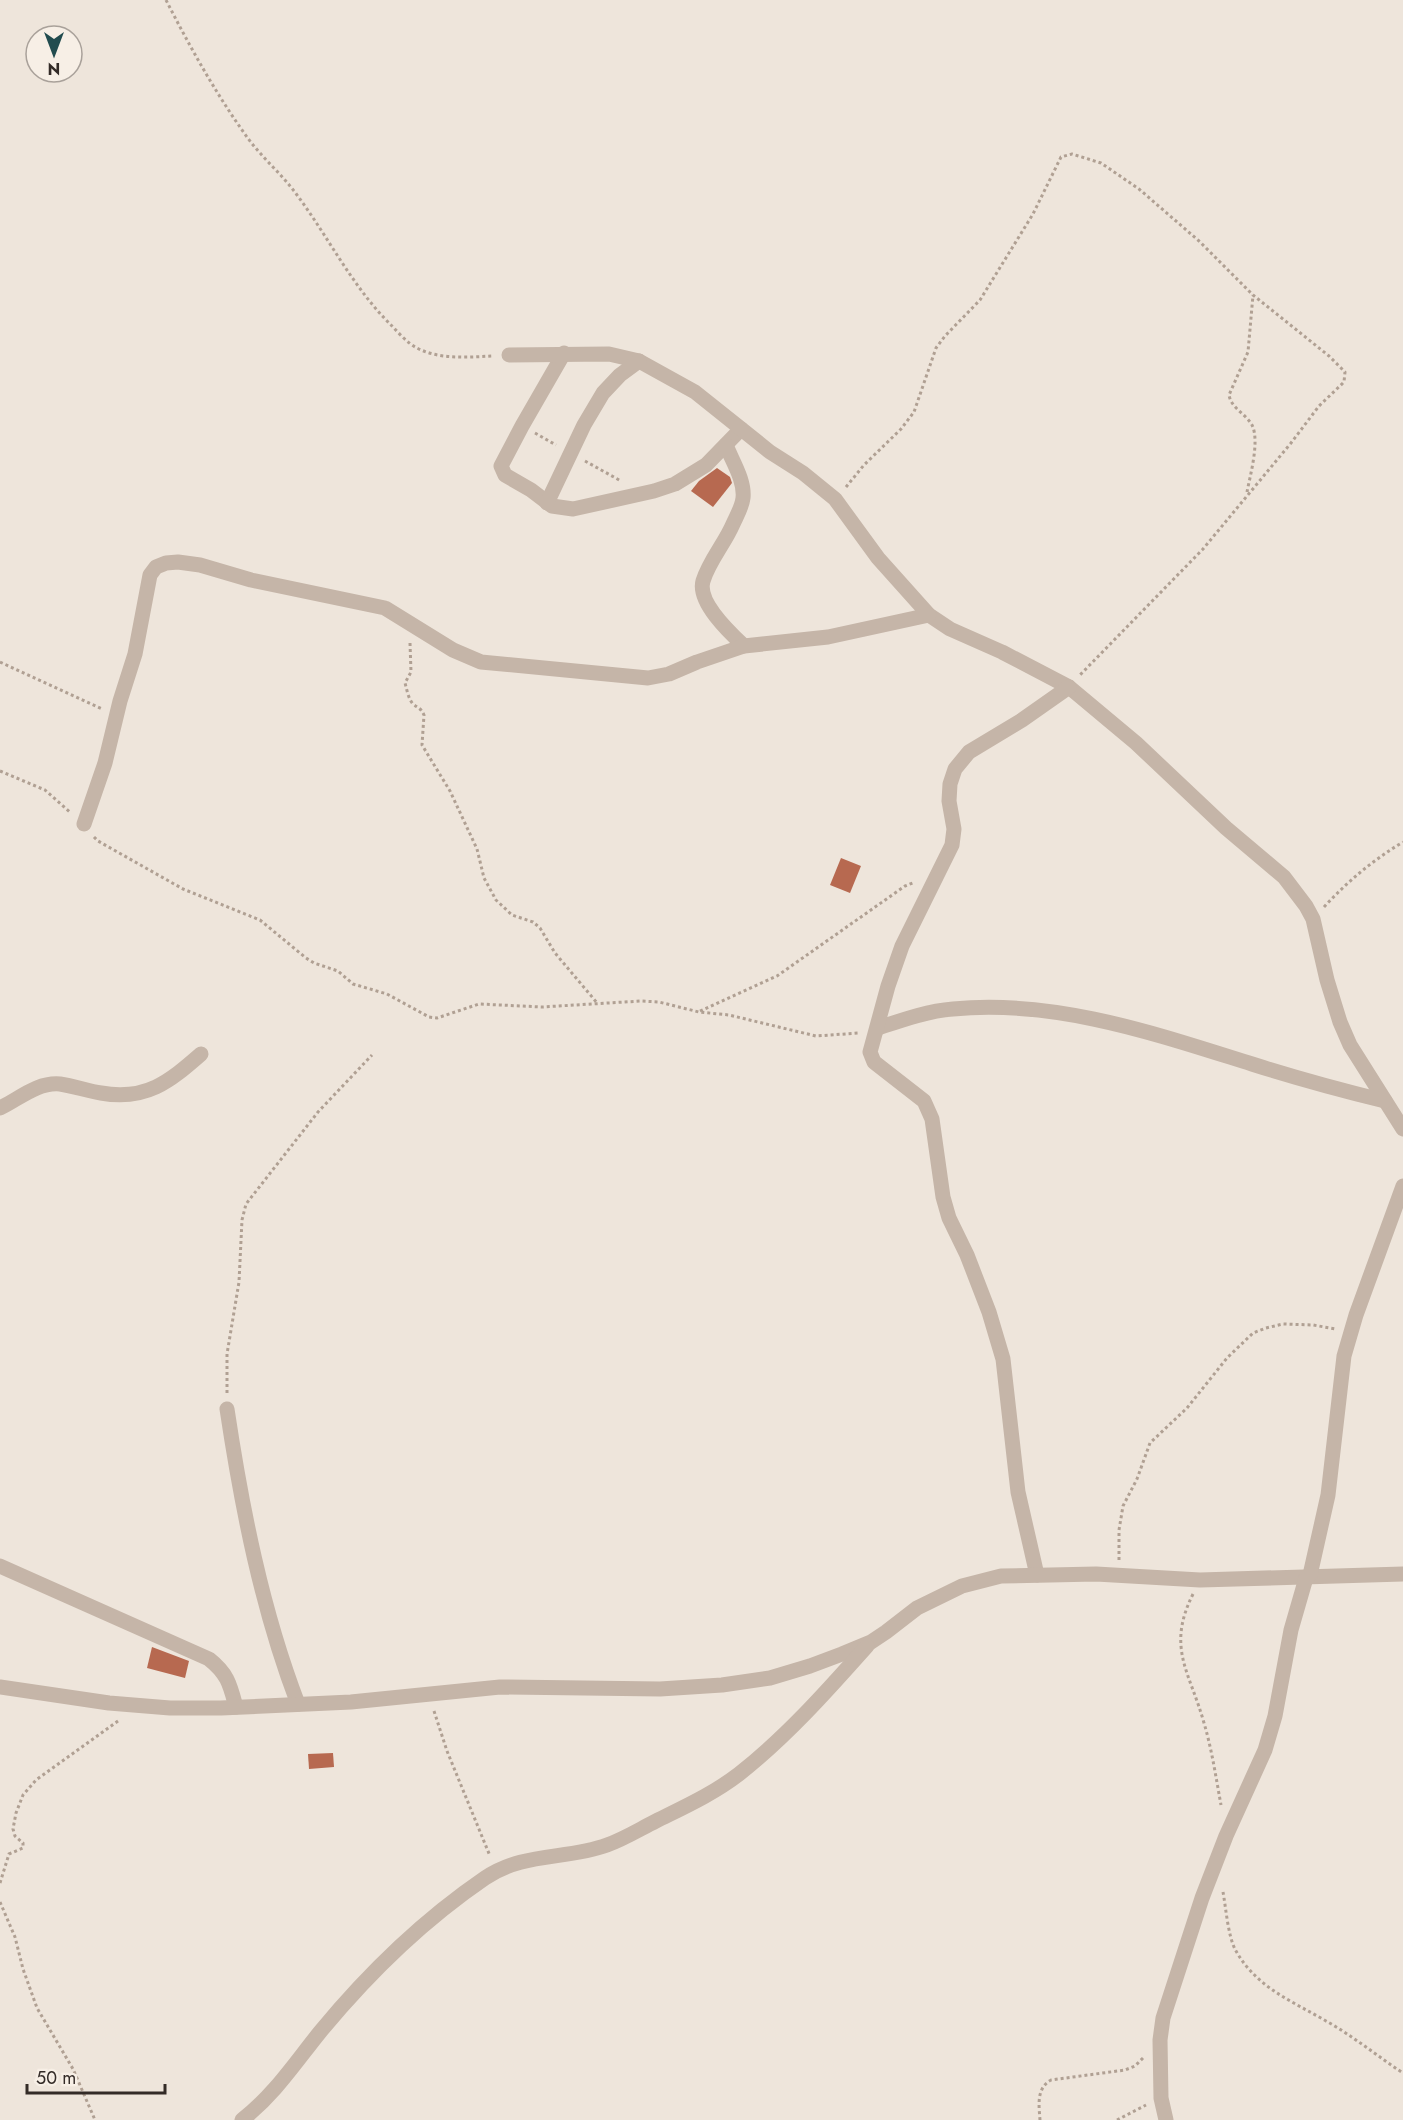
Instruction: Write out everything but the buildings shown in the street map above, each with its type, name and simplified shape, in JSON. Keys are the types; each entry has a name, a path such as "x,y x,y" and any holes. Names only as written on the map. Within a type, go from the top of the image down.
{"street":[{"path":"564,353 501,466 504,475 531,490 547,503 573,509 675,484 691,476 741,429"},
{"path":"509,355 609,354 639,361 695,392 835,499 878,558 929,615 950,628 1069,687 1136,743 1196,801 1284,877 1306,906 1312,919 1340,1022 1350,1045 1403,1129"},
{"path":"547,503 584,426 603,393 639,361"},
{"path":"726,445 741,481 743,499 728,535 702,584 707,602 726,630 744,646"},
{"path":"84,824 105,764 135,654 150,575 156,567 166,564 178,562 200,565 251,580 385,608 453,651 481,662 648,678 669,674 744,646 828,637 929,615"},
{"path":"1037,1575 1018,1492 1003,1359 989,1312 967,1255 949,1218 943,1197 932,1119 924,1101 874,1062 870,1052 888,986 902,946 952,845 954,829 949,801 950,784 955,769 969,752 1022,720 1069,687"},
{"path":"878,1028 910,1017 952,1009 994,1008 1065,1014 1164,1036 1254,1065 1384,1101"},
{"path":"0,1108 27,1091 59,1084 105,1094 133,1094 148,1091 176,1076 201,1054"},
{"path":"1166,2120 1161,2098 1160,2040 1163,2018 1189,1934 1226,1836 1265,1750 1275,1716 1292,1630 1306,1578 1310,1575 1315,1559 1328,1495 1344,1356 1403,1186"},
{"path":"227,1410 236,1471 264,1597 279,1655 298,1704"},
{"path":"0,1566 209,1659 228,1679 236,1707"},
{"path":"0,1687 109,1703 170,1708 351,1702 500,1687 660,1689 722,1686 770,1678 800,1669 871,1641 917,1608 962,1586 1001,1576 1096,1574 1200,1580 1403,1574"},
{"path":"242,2120 260,2106 289,2074 320,2032 375,1972 415,1933 458,1897 496,1871 532,1858 573,1853 607,1845 706,1796 738,1775 817,1703 871,1641"}],"path":[{"path":"166,0 181,32 245,135 298,196 371,305 415,347 432,355 468,357 509,355"},
{"path":"835,499 864,465 911,417 921,396 936,348 980,300 1034,214 1061,157 1072,154 1083,157 1101,163 1119,174 1199,241 1253,295 1329,356 1345,372 1346,377 1344,382 1319,406 1292,443 1203,549 1069,687"},
{"path":"1246,495 1253,463 1254,433 1252,425 1230,401 1229,395 1248,352 1253,295"},
{"path":"522,426 644,493"},
{"path":"408,622 412,659 411,672 405,683 410,698 424,715 422,744 450,791 477,849 484,878 496,900 506,910 519,919 533,922 540,928 555,953 598,1004"},
{"path":"0,662 117,715"},
{"path":"0,771 45,790 84,824 98,841 174,884 260,920 293,949 314,963 338,971 357,986 387,994 429,1017 437,1018 478,1004 542,1007 659,1002 699,1012 729,1015 816,1036 856,1034 878,1028"},
{"path":"1312,919 1346,882 1403,842"},
{"path":"699,1012 777,976 905,886 939,872"},
{"path":"227,1410 227,1354 238,1282 242,1220 246,1204 318,1112 372,1055"},
{"path":"1119,1577 1119,1530 1123,1506 1137,1479 1147,1449 1150,1443 1187,1408 1227,1358 1253,1333 1283,1324 1312,1325 1351,1332"},
{"path":"1200,1580 1181,1623 1181,1648 1183,1665 1204,1723 1226,1836"},
{"path":"428,1695 447,1751 496,1871"},
{"path":"0,1883 9,1854 23,1848 23,1843 15,1836 13,1829 22,1795 36,1780 140,1706"},
{"path":"1217,1861 1235,1949 1250,1971 1271,1990 1326,2021 1403,2073"},
{"path":"0,1902 15,1937 23,1969 37,2008 73,2069 95,2120"},
{"path":"1040,2120 1041,2089 1045,2083 1050,2080 1100,2074 1135,2066 1160,2040"},
{"path":"1118,2120 1161,2098"}]}
